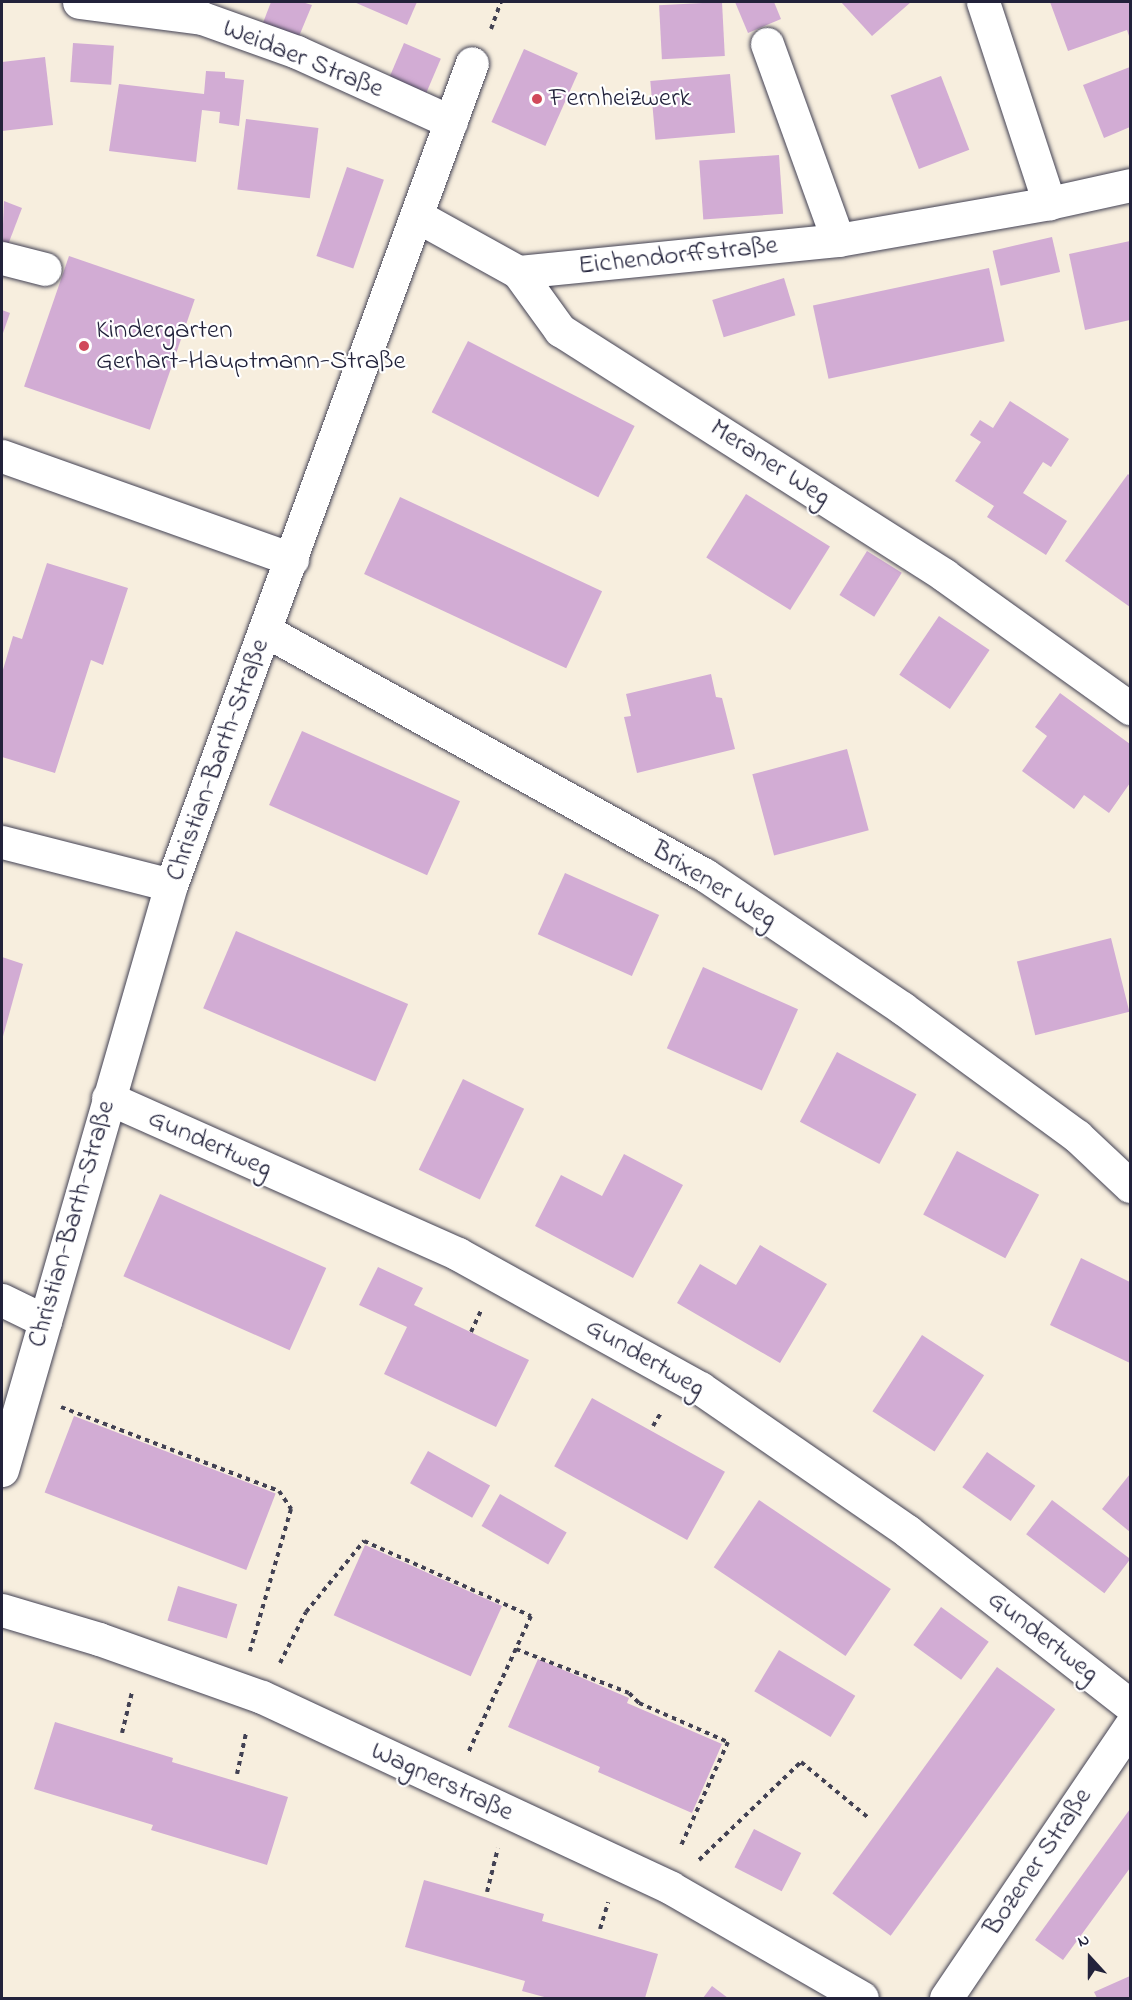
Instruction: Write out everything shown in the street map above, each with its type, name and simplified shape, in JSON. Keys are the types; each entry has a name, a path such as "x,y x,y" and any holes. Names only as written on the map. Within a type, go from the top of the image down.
{"street":[{"name":"Weidaer Straße","path":"79,2 202,18 297,52 451,122"},
{"path":"982,2 1049,203"},
{"path":"767,44 838,240"},
{"name":"Christian-Barth-Straße","path":"2,1470 171,885 266,631 472,63"},
{"name":"Eichendorffstraße","path":"518,272 838,240 1049,203 1131,185"},
{"name":"Meraner Weg","path":"417,216 518,272 560,330 944,575 1131,708"},
{"path":"2,258 45,269"},
{"path":"2,456 292,559"},
{"name":"Brixener Weg","path":"266,631 705,875 902,1008 1068,1129 1131,1186"},
{"path":"2,842 171,885"},
{"name":"Gundertweg","path":"108,1098 458,1254 700,1388 908,1531 1131,1705"},
{"path":"2,1300 45,1321"},
{"name":"Wagnerstraße","path":"2,1610 99,1639 251,1692 667,1886 862,1998"},
{"name":"Bozener Straße","path":"946,1998 1131,1726"}],"path":[{"path":"24,1393 279,1491 291,1509 251,1692"},
{"path":"251,1692 306,1612 364,1541 531,1616 453,1787"},
{"path":"516,1649 629,1693 639,1703 728,1742 667,1886"},
{"path":"667,1886 801,1762 870,1819"}],"building":[{"path":"271,2 302,2 312,5 297,41 261,28"},
{"path":"354,2 417,2 407,25"},
{"path":"722,2 725,56 662,59 659,5"},
{"path":"735,2 774,2 781,19 748,33"},
{"path":"841,2 911,2 872,36"},
{"path":"1050,2 1130,2 1130,39 1127,30 1068,51"},
{"path":"73,43 114,46 111,85 70,82"},
{"path":"404,43 441,59 425,95 388,80"},
{"name":"Fernheizwerk","path":"524,49 578,73 545,146 491,122"},
{"path":"45,57 53,125 2,131 2,62"},
{"path":"1130,67 1130,127 1104,138 1083,85"},
{"path":"206,71 225,72 225,78 244,80 239,126 219,123 220,112 202,110 196,162 109,151 119,84 204,94"},
{"path":"730,74 735,133 655,140 650,81"},
{"path":"941,76 969,150 919,169 891,95"},
{"path":"246,119 318,128 310,198 237,189"},
{"path":"779,155 783,214 703,219 699,161"},
{"path":"347,167 384,180 353,269 316,256"},
{"path":"4,201 22,208 6,250 2,248"},
{"path":"1052,237 1060,272 1001,286 993,251"},
{"path":"1130,241 1130,320 1085,330 1069,254"},
{"path":"69,256 195,299 150,430 24,386"},
{"path":"989,268 1005,341 829,379 813,305"},
{"path":"784,278 795,315 724,337 712,300"},
{"path":"2,310 10,313 2,336"},
{"path":"468,341 635,426 598,497 432,412"},
{"path":"1010,401 1069,439 1051,467 1043,462 1023,493 1067,521 1046,555 987,517 994,506 955,481 981,442 970,435 980,420 993,428"},
{"path":"1128,474 1130,476 1130,607 1065,561"},
{"path":"746,494 830,546 790,610 706,558"},
{"path":"400,497 602,591 566,668 364,574"},
{"path":"867,551 902,573 874,617 839,595"},
{"path":"47,563 128,588 103,665 91,660 55,773 2,757 2,673 13,636 22,639"},
{"path":"939,616 990,650 950,709 899,675"},
{"path":"711,674 716,697 722,698 735,749 637,773 624,717 631,716 626,694"},
{"path":"1060,693 1130,744 1130,783 1109,813 1084,795 1074,809 1022,771 1047,736 1035,727"},
{"path":"302,731 460,801 427,875 269,805"},
{"path":"847,749 869,830 774,856 752,774"},
{"path":"565,873 659,915 632,976 538,934"},
{"path":"236,931 408,1004 375,1081 203,1008"},
{"path":"1111,938 1129,1012 1035,1035 1017,961"},
{"path":"2,957 23,964 2,1040"},
{"path":"703,967 798,1009 762,1091 667,1048"},
{"path":"837,1052 916,1094 879,1164 800,1122"},
{"path":"463,1079 524,1109 480,1200 419,1170"},
{"path":"957,1151 1039,1195 1005,1258 923,1215"},
{"path":"624,1154 683,1185 633,1278 535,1226 561,1175 602,1196"},
{"path":"160,1194 326,1268 290,1350 123,1276"},
{"path":"760,1245 827,1284 780,1363 677,1303 700,1264 736,1285"},
{"path":"1081,1258 1130,1282 1130,1363 1050,1325"},
{"path":"378,1267 423,1288 414,1305 529,1360 496,1427 384,1374 407,1327 359,1305"},
{"path":"922,1335 984,1375 934,1452 872,1411"},
{"path":"592,1398 725,1472 687,1540 554,1466"},
{"path":"74,1416 276,1493 246,1570 45,1493"},
{"path":"428,1451 490,1485 472,1518 410,1483"},
{"path":"987,1452 1035,1486 1011,1521 962,1487"},
{"path":"1130,1474 1130,1532 1102,1509"},
{"path":"500,1494 567,1532 548,1565 482,1526"},
{"path":"759,1500 891,1589 846,1656 714,1567"},
{"path":"1052,1500 1130,1559 1104,1593 1026,1534"},
{"path":"365,1545 502,1606 471,1676 334,1615"},
{"path":"178,1586 237,1604 227,1639 167,1620"},
{"path":"941,1607 989,1642 961,1680 913,1645"},
{"path":"779,1650 855,1696 831,1737 754,1691"},
{"path":"538,1659 629,1698 627,1703 722,1744 692,1813 598,1772 600,1767 508,1727"},
{"path":"997,1667 1055,1709 891,1936 832,1894"},
{"path":"55,1722 173,1758 172,1762 288,1797 267,1865 151,1830 153,1825 34,1789"},
{"path":"1130,1809 1130,1868 1063,1960 1035,1940"},
{"path":"754,1829 801,1853 782,1891 734,1867"},
{"path":"424,1880 544,1914 542,1921 658,1954 645,1998 548,1998 522,1991 525,1981 405,1947"},
{"path":"1130,1976 1130,1998 1097,1998 1094,1992"},
{"path":"712,1986 728,1998 703,1998"}],"place":[{"name":"Fernheizwerk","path":"537,99"},
{"name":"Kindergarten Gerhart-Hauptmann-Straße","path":"84,346"}]}
